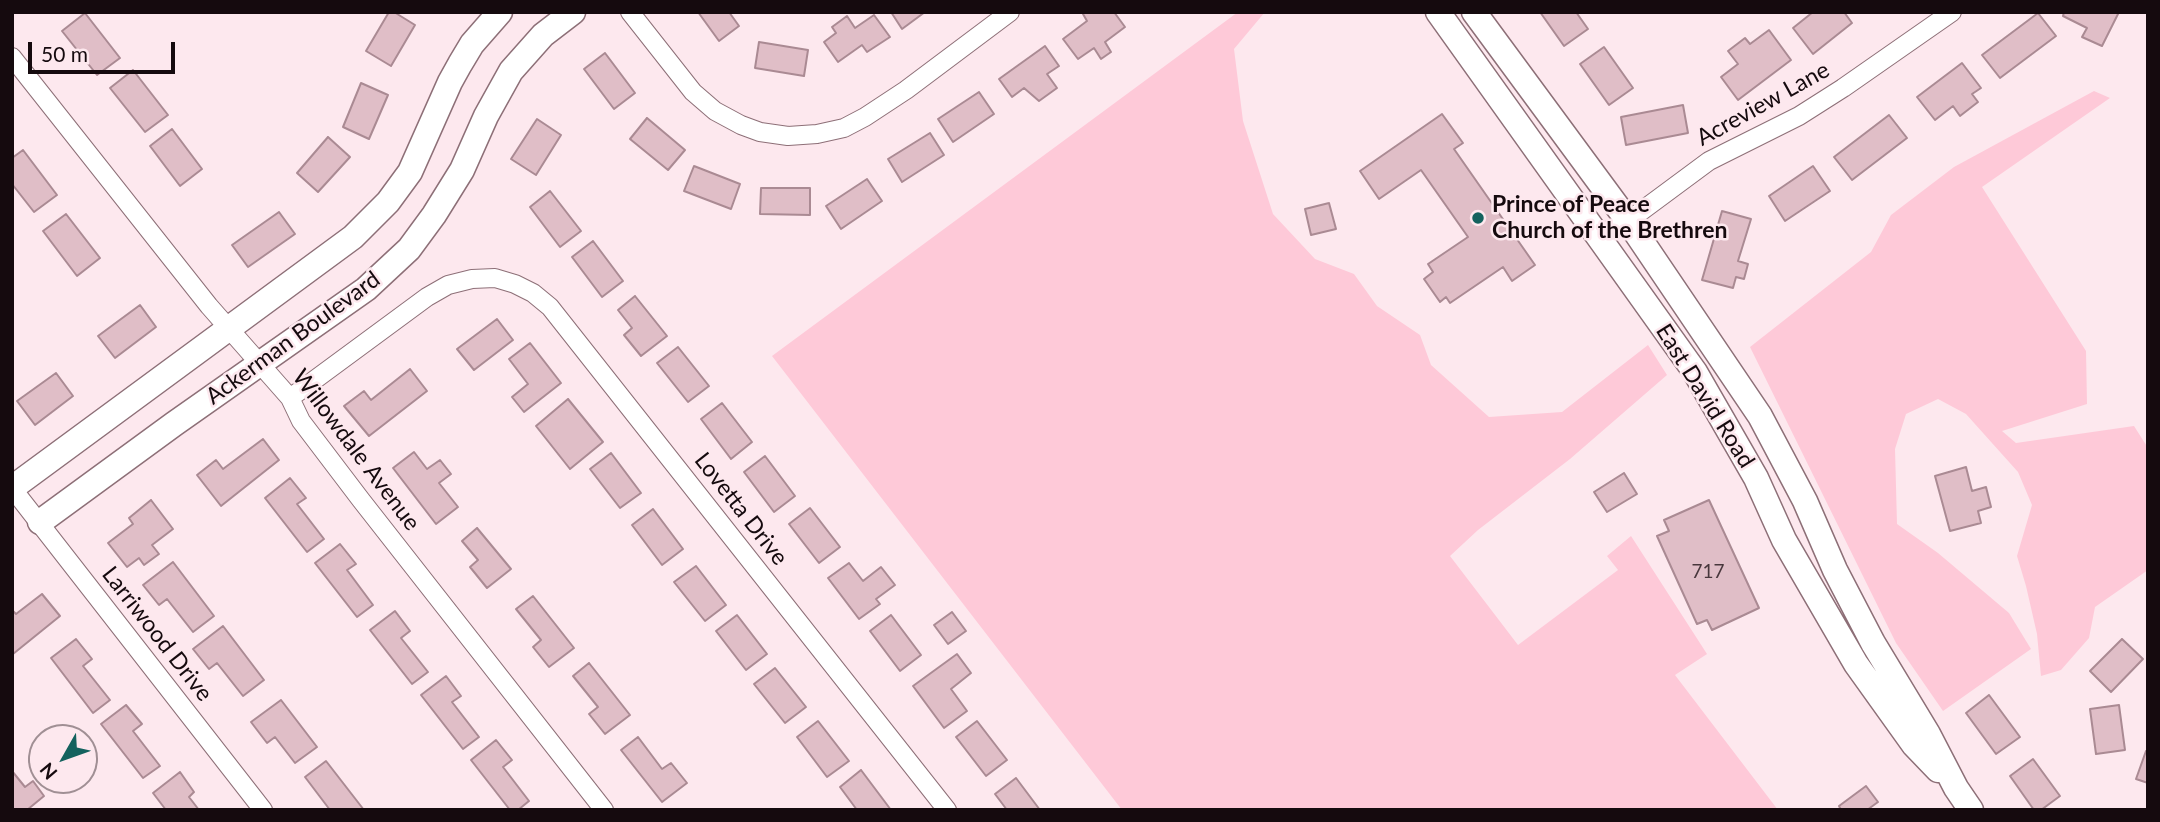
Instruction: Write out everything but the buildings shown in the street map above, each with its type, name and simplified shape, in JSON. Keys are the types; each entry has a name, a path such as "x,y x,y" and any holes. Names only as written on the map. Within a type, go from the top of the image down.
{"street":[{"name":"Ackerman Boulevard","path":"12,488 353,237 388,202 410,172 450,82 472,44 500,12"},
{"name":"Ackerman Boulevard","path":"40,522 366,289 409,249 462,170 486,116 511,71 543,35 573,12"},
{"path":"630,12 693,92 715,111 760,132 788,136 817,134 844,128 865,117 906,90 1010,12"},
{"name":"East David Road","path":"1438,12 1695,372 1756,478 1784,540 1856,664 1914,745 1956,788"},
{"name":"East David Road","path":"1474,12 1628,221 1760,416 1805,501 1835,570 1873,643 1971,810"},
{"name":"Acreview Lane","path":"1596,236 1628,221 1709,161 1799,116 1952,12"},
{"name":"Willowdale Avenue","path":"12,57 228,330 290,398 301,421 361,500 604,810"},
{"path":"1628,221 1627,242 1632,264 1666,314 1678,349"},
{"name":"Lovetta Drive","path":"290,398 427,297 448,285 472,279 495,278 533,293 550,307 947,810"},
{"name":"Larriwood Drive","path":"12,488 263,810"}],"shaded area":[{"path":"1238,12 1265,12 1234,49 1243,121 1273,214 1315,259 1354,274 1377,306 1420,335 1431,365 1489,417 1562,412 1648,345 1667,375 1570,459 1478,530 1450,556 1518,645 1618,570 1607,556 1631,536 1707,654 1675,675 1778,810 1122,810 772,356"},
{"path":"2094,91 2110,98 1982,187 2086,351 2087,404 2002,431 2016,443 2134,426 2148,448 2148,570 2095,607 2089,638 2061,670 2041,676 2037,634 2017,556 2032,505 2018,472 1966,414 1938,399 1906,414 1895,449 1897,524 1938,553 2009,613 2031,649 1943,711 1896,643 1750,347 1871,252 1891,215 1954,167"}],"place":[{"name":"Prince of Peace Church of the Brethren","path":"1478,218"}]}
